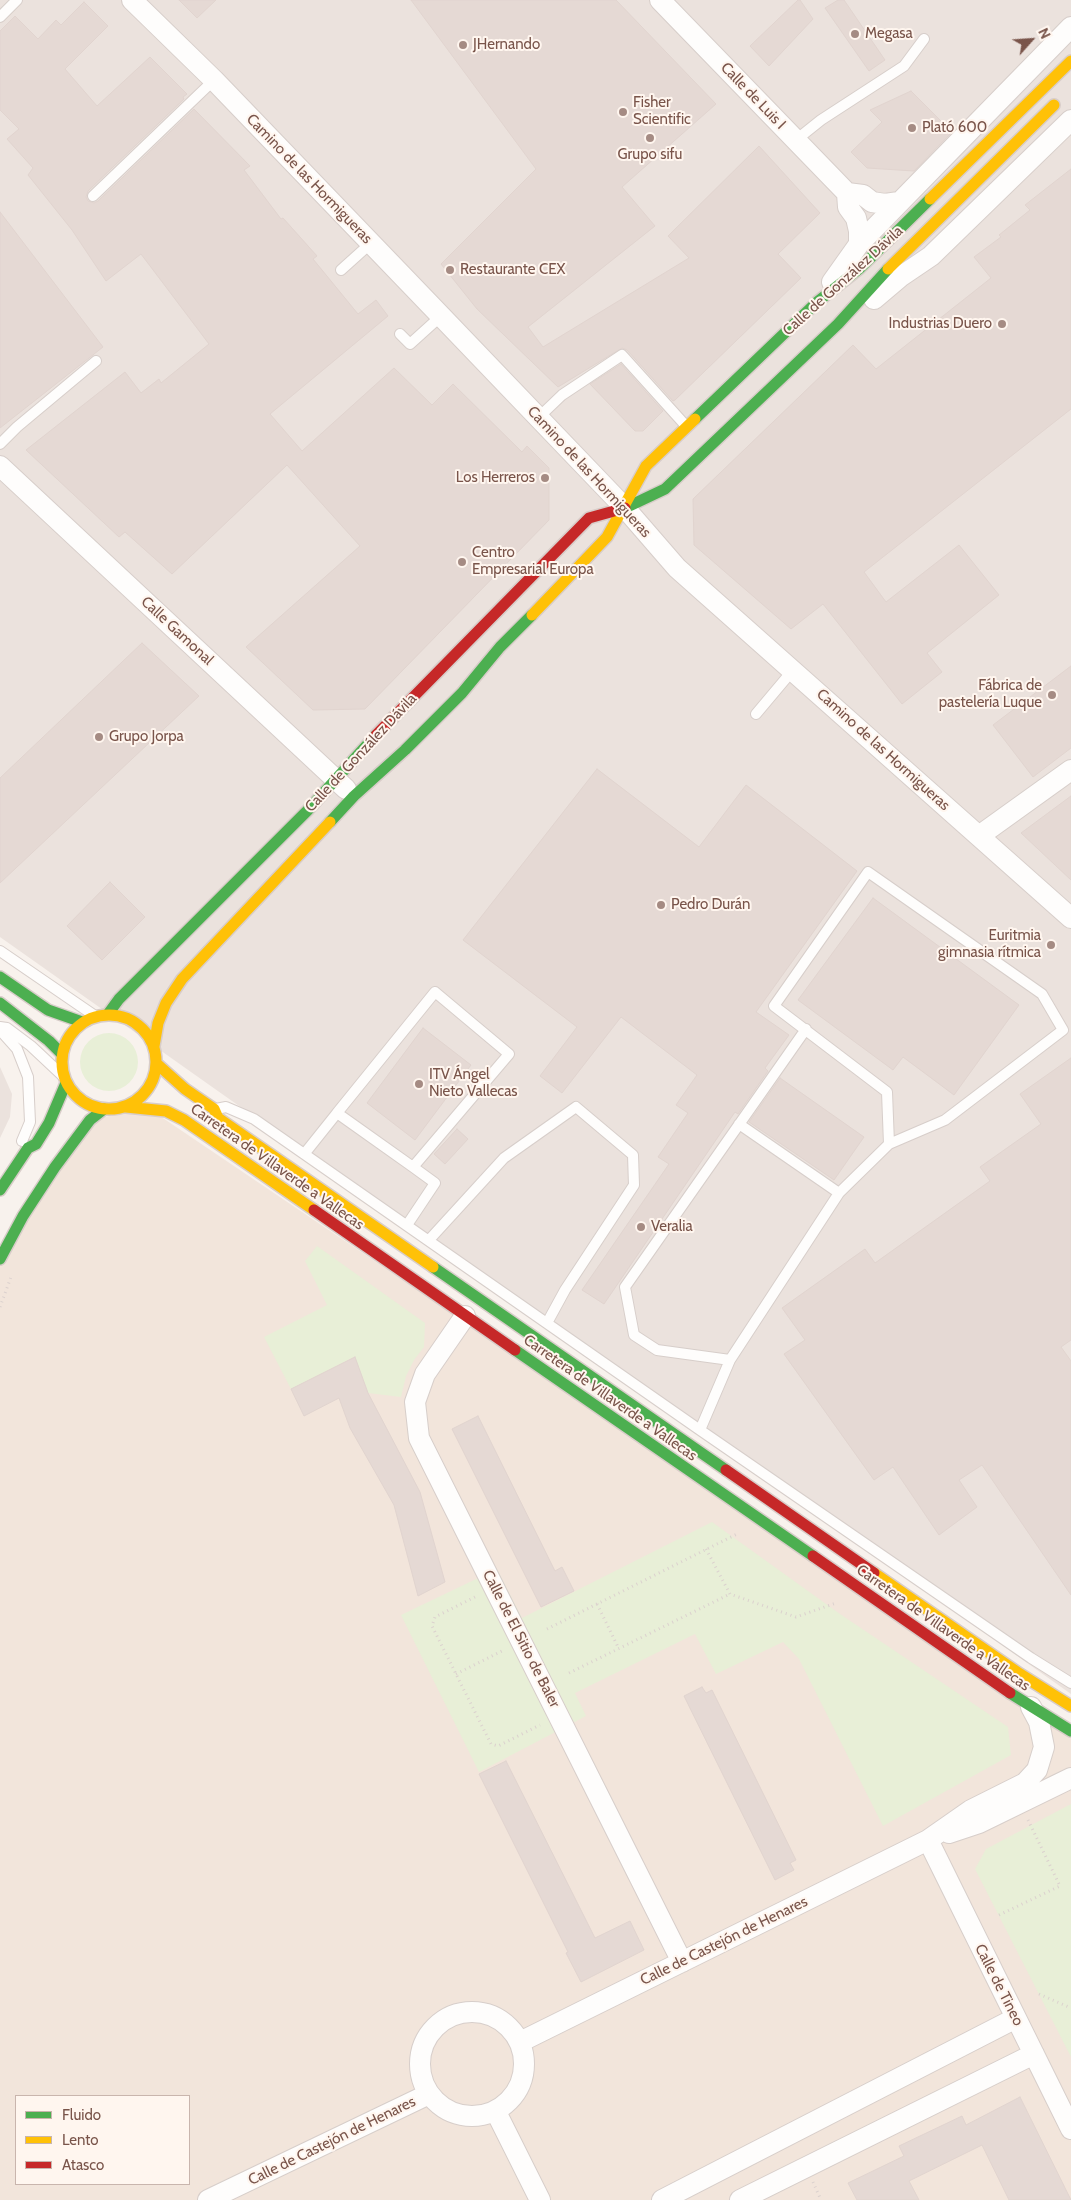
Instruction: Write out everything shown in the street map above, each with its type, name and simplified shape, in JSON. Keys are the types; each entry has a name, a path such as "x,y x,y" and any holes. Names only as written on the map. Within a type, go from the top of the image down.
{"main road":[{"name":"Calle de González Dávila","path":"154,1046 158,1023 176,985 354,796 405,750 462,693 500,647 607,537 625,508 646,466 817,302 859,268 1071,61"},
{"name":"Calle de González Dávila","path":"108,1014 118,999 308,810 335,779 589,518 625,508 665,489 838,324 882,275 1065,94"},
{"path":"0,977 48,1010 82,1022"},
{"path":"0,1003 50,1041 62,1054"},
{"path":"0,1190 28,1148 36,1144 50,1123 65,1080 62,1054 69,1037 82,1022 95,1016 108,1014 122,1016 136,1023 147,1033 154,1046 156,1063 154,1077 148,1089 138,1100 126,1107 104,1109 88,1105 76,1096 65,1080"},
{"name":"Carretera de Villaverde a Vallecas","path":"156,1063 185,1090 214,1109 218,1118 1012,1669 1071,1706"},
{"name":"Carretera de Villaverde a Vallecas","path":"126,1107 166,1111 184,1120 1031,1707 1071,1732"},
{"path":"0,1259 16,1228 55,1167 90,1120 104,1109"}],"street":[{"name":"Camino de las Hormigueras","path":"132,0 214,80 371,243 625,508 677,568 1071,918"},
{"name":"Calle de Luis I","path":"660,0 847,193 863,195 872,202 885,204 899,202"},
{"name":"Calle de González Dávila","path":"859,244 1071,28"},
{"name":"Calle de González Dávila","path":"838,324 931,256 1071,120"},
{"name":"Calle de Luis I","path":"847,193 848,207 856,218 859,244"},
{"path":"817,302 859,244"},
{"name":"Calle Gamonal","path":"0,466 354,796"},
{"path":"979,836 1071,770"},
{"name":"Calle de El Sitio de Baler","path":"465,1316 425,1374 415,1402 419,1438 682,1962"},
{"name":"Calle de Castejón de Henares","path":"520,2042 928,1840 972,1810 1025,1783 1037,1770 1044,1747 1039,1722 1031,1707"},
{"name":"Calle de Castejón de Henares","path":"928,1840 980,1823 1071,1778"},
{"name":"Calle de Tineo","path":"928,1840 1071,2130"},
{"path":"462,2012 480,2012 497,2017 511,2028 520,2042 525,2058 524,2074 519,2089 509,2102 496,2112 482,2116 466,2117 452,2113 439,2105 429,2094 422,2078 419,2061 423,2044 432,2029 446,2018 462,2012"},
{"path":"662,2200 1016,2018"},
{"path":"740,2200 1034,2054"},
{"name":"Calle de Castejón de Henares","path":"208,2200 429,2094"},
{"path":"496,2112 540,2200"}],"lane":[{"path":"0,17 17,0"},
{"path":"796,140 821,120 904,66 924,39"},
{"path":"92,196 214,80"},
{"path":"341,270 371,243"},
{"path":"400,334 410,344 441,316"},
{"path":"538,418 562,395 622,355 687,426"},
{"path":"0,444 16,427 96,361"},
{"path":"756,714 793,670"},
{"path":"700,1430 730,1360 839,1194 890,1144 945,1120 1063,1030 1042,994 868,872 774,1006 806,1028 887,1092 890,1144"},
{"path":"0,951 95,1016"},
{"path":"305,1153 435,992 509,1054 413,1167"},
{"path":"0,1029 7,1028 31,1046 65,1080"},
{"path":"730,1360 657,1350 634,1335 625,1287 806,1028"},
{"path":"0,1029 17,1049 28,1077 30,1122 28,1131 20,1143"},
{"path":"214,1109 226,1107 246,1114 305,1153 700,1430 1031,1658 1071,1683"},
{"path":"429,1240 504,1158 576,1107 633,1155 634,1185 565,1290 547,1323"},
{"path":"337,1113 435,1183 407,1225"},
{"path":"739,1124 839,1194"}],"path":[{"path":"547,1629 737,1534"},
{"path":"706,1549 730,1594 796,1617 836,1603"},
{"path":"570,1673 730,1594"},
{"path":"475,1597 436,1617 432,1626 491,1744 498,1746 540,1725"},
{"path":"597,1604 619,1649"},
{"path":"456,1674 502,1651"},
{"path":"999,1915 1060,1886 1028,1820"},
{"path":"1039,1994 1071,2008"}],"shaded area":[{"path":"0,0 1071,0 1071,1694 0,937"},
{"path":"0,1067 12,1094 10,1117 0,1138"},
{"path":"148,1108 1071,1731 1071,2200 0,2200 0,1259 90,1120"}],"green space":[{"path":"103,1033 115,1033 130,1041 138,1056 138,1068 130,1083 115,1091 103,1091 88,1083 80,1068 80,1056 88,1041"},
{"path":"317,1246 425,1323 424,1347 414,1360 406,1376 401,1397 368,1393 354,1357 291,1389 264,1337 327,1305 305,1261"},
{"path":"712,1522 840,1614 1008,1727 1011,1755 883,1826 799,1659 783,1642 716,1674 695,1634 575,1693 586,1716 479,1772 401,1615 497,1569 522,1618"},
{"path":"1071,1804 1071,2057 975,1869 986,1849"}],"building":[{"path":"179,0 216,0 197,18"},
{"path":"411,0 616,0 716,104 622,187 655,226 528,327 543,347 689,258 668,236 759,146 820,213 778,254 801,278 675,400 673,401 627,350 622,348 558,387 477,309 441,264 536,169"},
{"path":"800,0 813,19 769,66 750,46"},
{"name":"Megasa","path":"838,0 844,0 885,60 869,71 825,8"},
{"path":"84,2 108,26 65,69 97,106 150,57 187,94 88,191 86,197 88,201 94,203 98,201 194,109 250,166 244,170 281,219 283,218 317,256 313,259 358,314 376,300 388,316 270,414 302,451 394,368 432,405 453,384 522,452 527,446 549,468 549,520 365,709 313,710 246,647 360,546 287,465 172,574 125,532 119,537 26,450 125,372 141,393 159,379 161,383 209,344 141,254 106,281 72,230 28,175 33,168 7,139 19,129 0,110 0,31 15,16 38,39 56,20 61,25"},
{"name":"Plató 600","path":"911,91 952,132 914,171 867,168 851,152 882,122 870,110"},
{"path":"1071,169 1071,409 864,572 886,602 959,545 999,595 927,653 942,672 902,704 823,604 791,629 694,545 693,499 853,345 876,369 991,278 974,257 1001,237 999,235 1030,210 1025,205"},
{"path":"0,212 103,347 0,428"},
{"path":"621,364 663,411 643,431 635,431 590,384"},
{"name":"Grupo Jorpa","path":"142,643 199,696 0,883 0,778"},
{"name":"Fábrica de pastelería Luque","path":"1071,666 1071,748 1033,777 993,725"},
{"name":"Pedro Durán","path":"597,769 699,847 746,785 857,871 756,1012 789,1035 765,1068 768,1071 738,1114 735,1112 604,1304 582,1290 669,1164 658,1157 688,1113 676,1105 697,1075 621,1017 562,1093 540,1076 577,1027 463,940"},
{"path":"1071,796 1071,880 1021,833"},
{"path":"110,882 145,917 102,960 67,926"},
{"path":"873,898 1019,1005 954,1095 903,1057 893,1070 798,1000"},
{"name":"ITV Ángel Nieto Vallecas","path":"423,1028 471,1065 415,1140 367,1103"},
{"path":"1071,1058 1071,1340 1061,1347 1071,1361 1071,1595 982,1465 959,1480 977,1507 939,1535 893,1467 874,1480 784,1354 805,1340 782,1308 865,1249 875,1263 990,1181 980,1167 1041,1124 1020,1094"},
{"path":"780,1078 864,1137 834,1180 749,1122"},
{"path":"457,1129 468,1139 445,1164 434,1154"},
{"path":"355,1357 368,1393 420,1492 445,1582 418,1596 394,1505 350,1428 339,1398 304,1416 291,1389"},
{"path":"478,1416 555,1571 562,1567 574,1591 541,1607 452,1429"},
{"path":"702,1687 706,1693 712,1690 796,1860 790,1863 794,1870 775,1880 684,1696"},
{"path":"506,1761 595,1938 630,1921 644,1950 581,1982 566,1953 568,1952 479,1774"},
{"path":"1020,2097 1071,2200 1009,2200 982,2145 909,2181 919,2200 857,2200 848,2183 904,2156 899,2146 962,2116 966,2125"}],"traffic: fast":[{"path":"695,419 817,302 859,269 930,199"},
{"path":"625,508 665,489 838,324 888,269"},
{"path":"330,822 354,796 405,750 462,693 500,647 532,615"},
{"path":"108,1014 119,999 308,810 376,735"},
{"path":"0,977 48,1010 82,1022"},
{"path":"0,1003 49,1041 62,1054"},
{"path":"0,1190 28,1148 36,1144 49,1123 66,1083"},
{"path":"0,1259 23,1216 55,1167 90,1120 104,1109"},
{"path":"433,1267 726,1470"},
{"path":"515,1350 813,1556"},
{"path":"1010,1693 1071,1731"}],"traffic: slow":[{"path":"930,199 1071,61"},
{"path":"888,269 1054,105"},
{"path":"532,615 607,537 646,466 695,419"},
{"path":"154,1046 158,1023 166,1003 182,979 330,822"},
{"path":"109,1015 127,1018 143,1028 153,1044 156,1062 153,1080 143,1096 127,1106 109,1109 91,1106 75,1096 65,1080 62,1062 65,1044 75,1028 91,1018 109,1015"},
{"path":"156,1063 185,1089 214,1109 218,1118 433,1267"},
{"path":"126,1107 166,1111 184,1120 314,1210"},
{"path":"874,1573 1020,1674 1071,1706"}],"traffic: jam":[{"path":"376,735 589,518 625,508"},
{"path":"314,1210 515,1350"},
{"path":"726,1470 874,1573"},
{"path":"813,1556 1010,1693"}],"place":[{"name":"Megasa","path":"855,34"},
{"name":"JHernando","path":"463,45"},
{"name":"Fisher Scientific","path":"623,112"},
{"name":"Plató 600","path":"912,128"},
{"name":"Grupo sifu","path":"650,138"},
{"name":"Restaurante CEX","path":"450,270"},
{"name":"Industrias Duero","path":"1002,324"},
{"name":"Los Herreros","path":"545,478"},
{"name":"Centro Empresarial Europa","path":"462,562"},
{"name":"Fábrica de pastelería Luque","path":"1052,695"},
{"name":"Grupo Jorpa","path":"99,737"},
{"name":"Pedro Durán","path":"661,905"},
{"name":"Euritmia gimnasia rítmica","path":"1051,945"},
{"name":"ITV Ángel Nieto Vallecas","path":"419,1084"},
{"name":"Veralia","path":"641,1227"}]}
